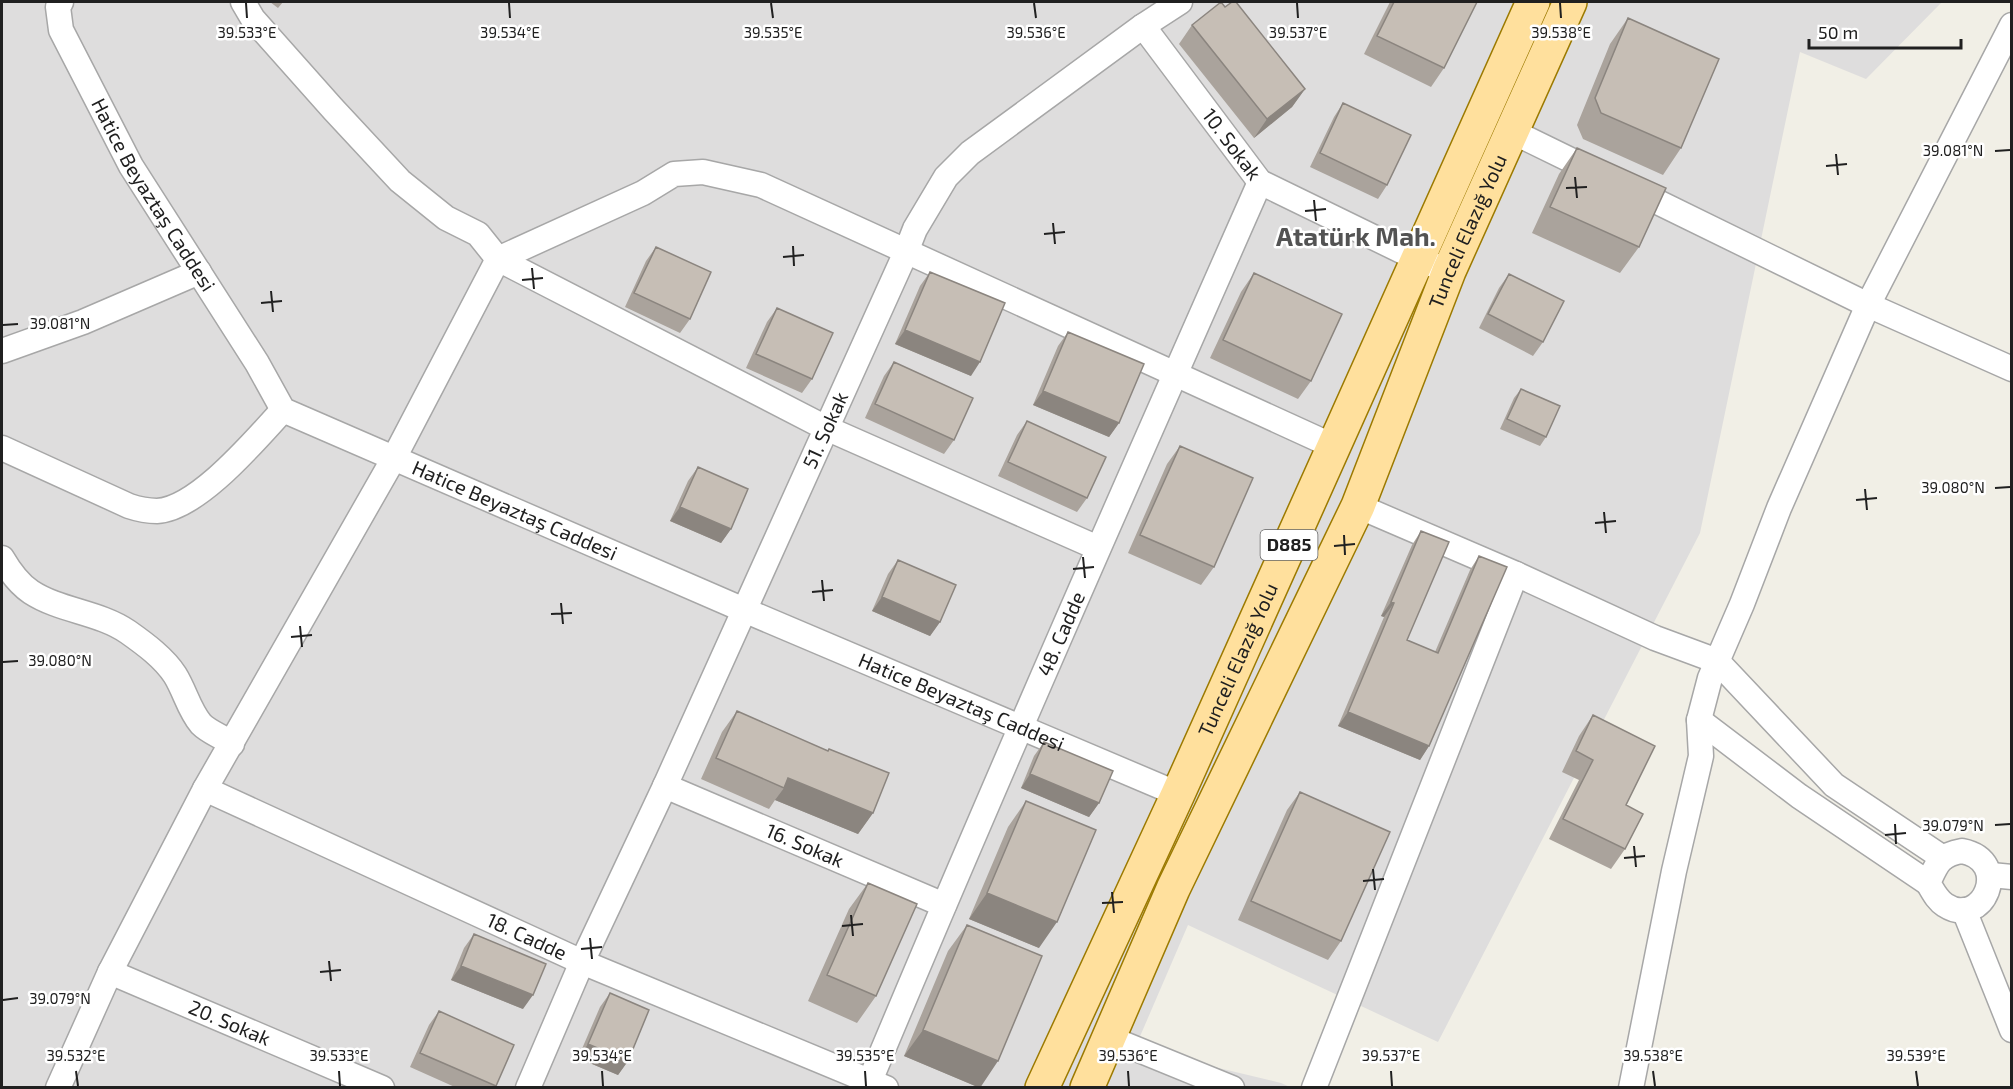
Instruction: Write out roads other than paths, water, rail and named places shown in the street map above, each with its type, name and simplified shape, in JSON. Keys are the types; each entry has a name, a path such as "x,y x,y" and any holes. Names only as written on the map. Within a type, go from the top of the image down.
{"main road":[{"name":"Tunceli Elazığ Yolu","path":"1042,1088 1178,794 1533,2"},
{"name":"Tunceli Elazığ Yolu","path":"1086,1088 1173,889 1358,506 1449,271 1570,2"}],"street":[{"name":"Hatice Beyaztaş Caddesi","path":"61,2 58,7 61,30 131,166 257,363 283,410 744,610 1178,794"},
{"path":"243,2 253,19 400,181 446,218 477,234 498,259 826,428 1098,548"},
{"name":"51. Sokak","path":"528,1088 582,962 665,786 915,229 946,177 970,153 1143,26 1180,2"},
{"path":"1631,1088 1674,871 1701,756 1699,720 1710,678 1742,604 1779,508 1868,305 2012,25"},
{"name":"10. Sokak","path":"1143,26 1260,182 1418,259 1449,271"},
{"path":"1512,131 1868,305 2012,369"},
{"path":"58,1088 110,972 205,789 394,458 498,259 643,193 674,174 703,172 761,185 1333,446"},
{"name":"48. Cadde","path":"875,1085 944,905 1098,548 1260,182"},
{"path":"2,351 83,322 199,272"},
{"path":"2,448 129,506 158,511 172,508 223,474 283,410"},
{"path":"1358,506 1516,574 1655,638 1717,661 1834,785 1942,858"},
{"path":"2,558 19,582 42,599 108,621 127,631 145,645 168,665 176,676 199,722 232,744"},
{"path":"1314,1088 1516,574"},
{"path":"1699,720 1799,796 1928,883 1939,900 1946,906 1964,910 1973,908 1981,903 1991,885 2001,876 1980,858 1962,851 1942,858 1936,865 1928,883"},
{"name":"16. Sokak","path":"665,786 944,905"},
{"name":"18. Cadde","path":"205,789 582,962 875,1085"},
{"path":"1964,910 2012,1030"},
{"name":"20. Sokak","path":"110,972 382,1088"},
{"path":"1107,1036 1233,1088"}],"district":[{"name":"Atatürk Mah.","path":"1356,237"}]}
